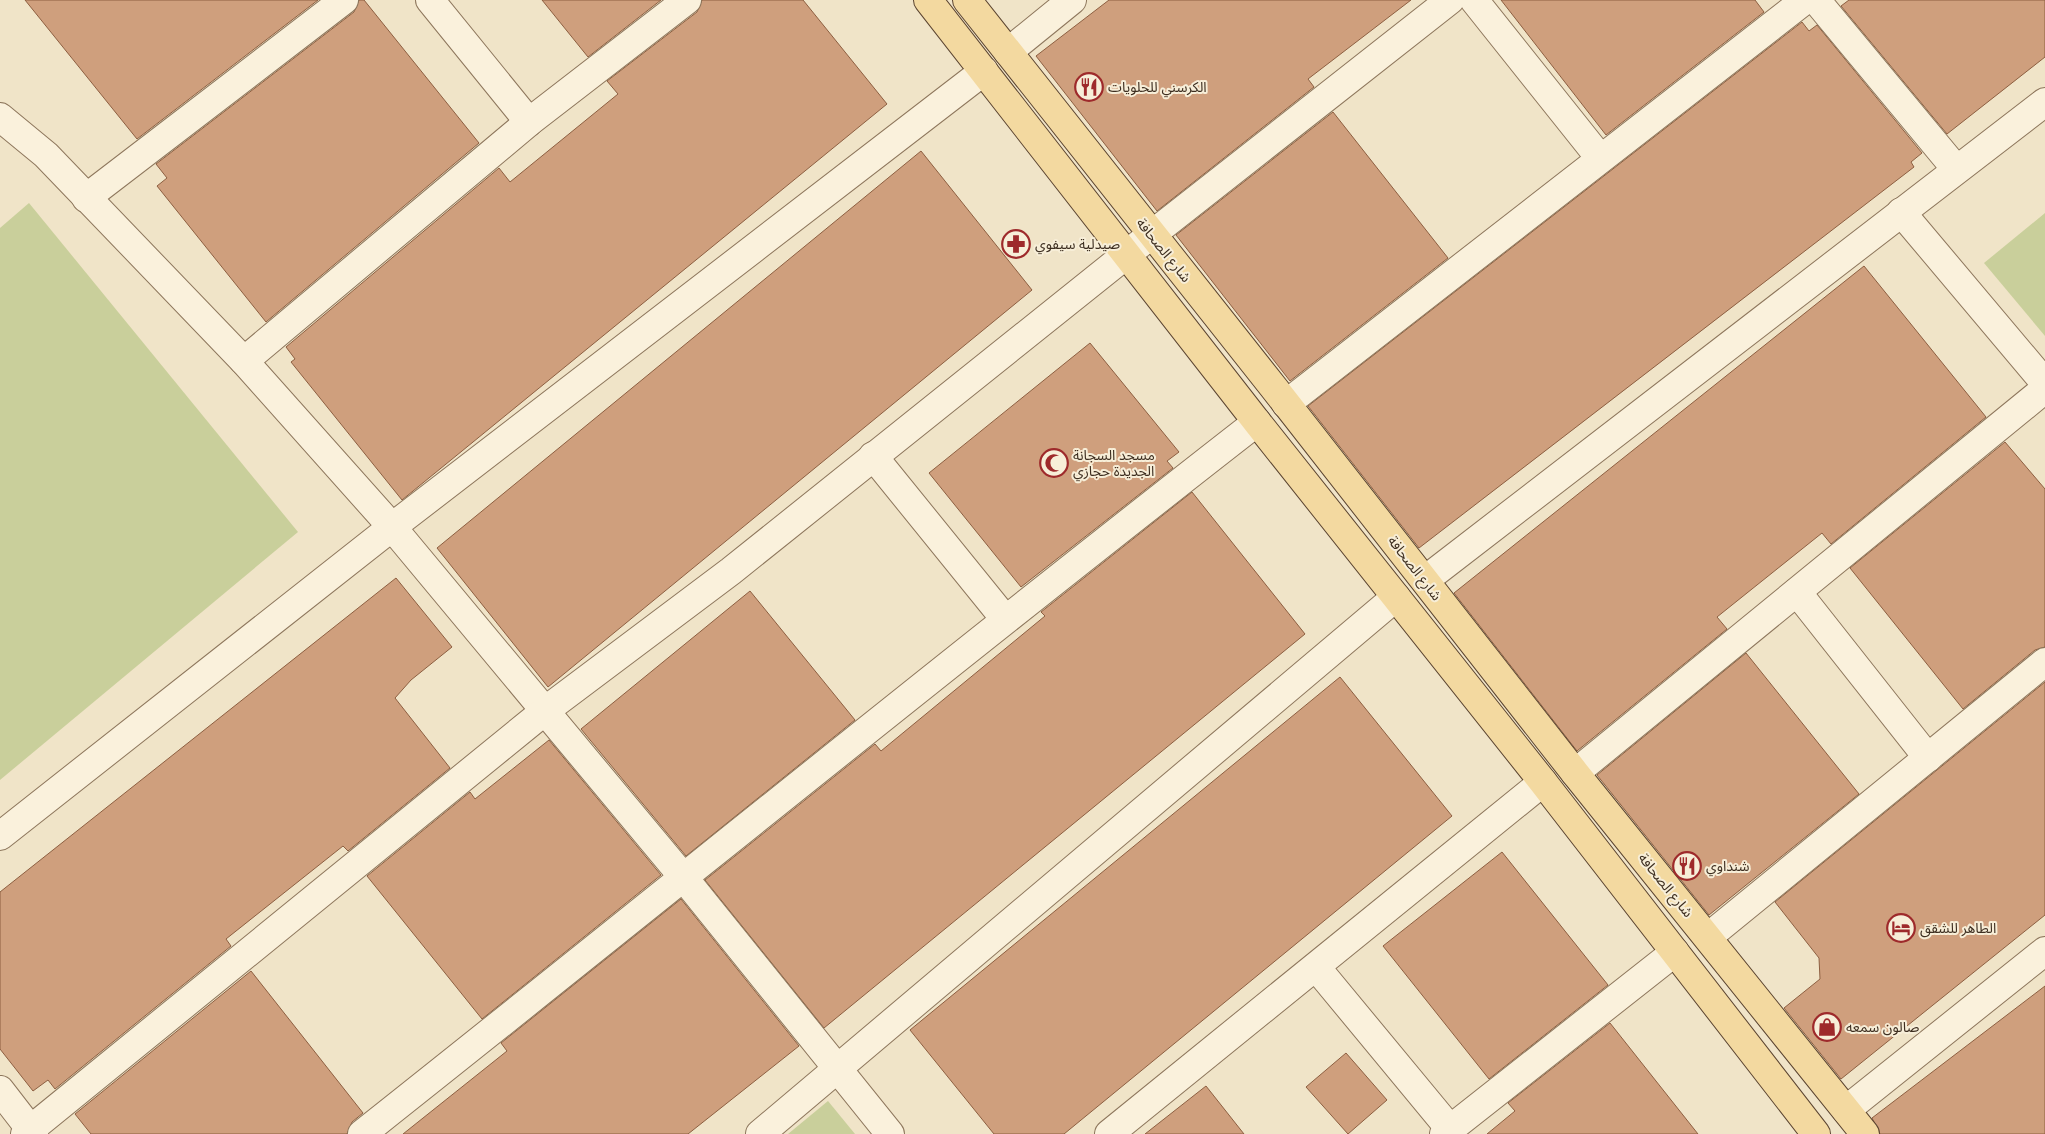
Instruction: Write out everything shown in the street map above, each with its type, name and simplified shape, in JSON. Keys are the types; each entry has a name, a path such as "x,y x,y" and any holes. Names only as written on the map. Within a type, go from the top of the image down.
{"main road":[{"path":"928,0 1257,422 1543,782 1816,1134"},
{"name":"شارع الصحافة","path":"967,0 1575,773 1865,1134"}],"street":[{"path":"86,198 344,0"},
{"path":"430,0 529,122"},
{"path":"244,361 529,122 687,0"},
{"path":"1008,52 1072,0"},
{"path":"0,1090 30,1133 546,710 731,570 1127,254 1450,0"},
{"path":"1474,0 1600,158"},
{"path":"1286,404 1805,0"},
{"path":"1816,0 1956,169"},
{"path":"0,836 392,527 984,71"},
{"path":"1425,580 2045,102"},
{"path":"0,118 46,155 244,361 392,527 684,878 890,1134"},
{"path":"1902,212 2045,383"},
{"path":"1575,773 2045,389"},
{"path":"362,1134 1005,619 1257,422"},
{"path":"873,456 1005,619"},
{"path":"1797,592 1928,758"},
{"path":"760,1134 1396,597"},
{"path":"1708,937 2045,662"},
{"path":"1109,1134 1543,782"},
{"path":"1846,1110 2045,951"},
{"path":"1316,967 1447,1132 1675,952"}],"green space":[{"path":"29,203 298,532 0,780 0,228"},
{"path":"2045,213 2045,336 1984,263"},
{"path":"828,1101 855,1134 788,1134"}],"building":[{"path":"25,0 318,0 137,139"},
{"path":"359,0 364,0 479,143 266,322 157,186 167,178 156,164 354,12"},
{"path":"542,0 661,0 588,57"},
{"path":"702,0 803,0 887,104 402,500 291,362 295,359 286,347 499,168 510,182 618,94 607,81 697,12"},
{"path":"1109,0 1411,0 1308,79 1314,87 1157,211 1036,56"},
{"path":"1501,0 1755,0 1764,12 1606,135"},
{"path":"1849,0 2045,0 2045,57 1947,134 1841,6"},
{"path":"1802,22 1809,31 1817,25 1922,153 1911,162 1914,167 1419,548 1308,406"},
{"path":"1333,112 1448,258 1290,381 1176,235"},
{"path":"921,151 1032,290 548,687 437,548"},
{"path":"1864,266 1986,417 1831,544 1822,533 1717,617 1727,629 1577,751 1454,593"},
{"name":"مسجد السجانة الجديدة حجازي","path":"1090,343 1179,452 1167,461 1173,468 1021,587 929,473"},
{"path":"2005,442 2045,489 2045,647 2035,650 1963,709 1850,568"},
{"path":"1192,492 1305,634 824,1028 705,880 875,744 881,751 1045,616 1041,612"},
{"path":"396,578 452,647 411,680 395,698 450,768 348,851 343,846 226,939 231,946 55,1089 48,1080 33,1091 0,1049 0,892"},
{"path":"750,591 855,720 686,856 581,729"},
{"path":"1746,653 1859,794 1709,915 1597,775"},
{"path":"1340,677 1452,816 1064,1134 994,1134 910,1030"},
{"path":"2045,682 2045,915 1841,1079 1784,1008 1820,979 1819,958 1775,902"},
{"path":"549,740 661,875 482,1019 367,876 470,792 475,799"},
{"path":"1502,852 1608,985 1489,1079 1383,946"},
{"path":"681,899 799,1046 688,1134 403,1134 507,1051 501,1043"},
{"path":"251,971 363,1113 352,1122 347,1134 91,1134 75,1114"},
{"path":"2045,986 2045,1134 1880,1134 1872,1118"},
{"path":"1610,1023 1698,1134 1487,1134 1515,1111 1508,1103"},
{"path":"1346,1053 1387,1100 1348,1134 1306,1087"},
{"path":"1206,1086 1244,1134 1145,1134"}],"place":[{"name":"الكرسني للحلويات","path":"1089,87"},
{"name":"صيدلية سيفوي","path":"1016,244"},
{"name":"مسجد السجانة الجديدة حجازي","path":"1054,463"},
{"name":"شنداوي","path":"1687,866"},
{"name":"الطاهر للشقق","path":"1901,928"},
{"name":"صالون سمعه","path":"1827,1027"}]}
